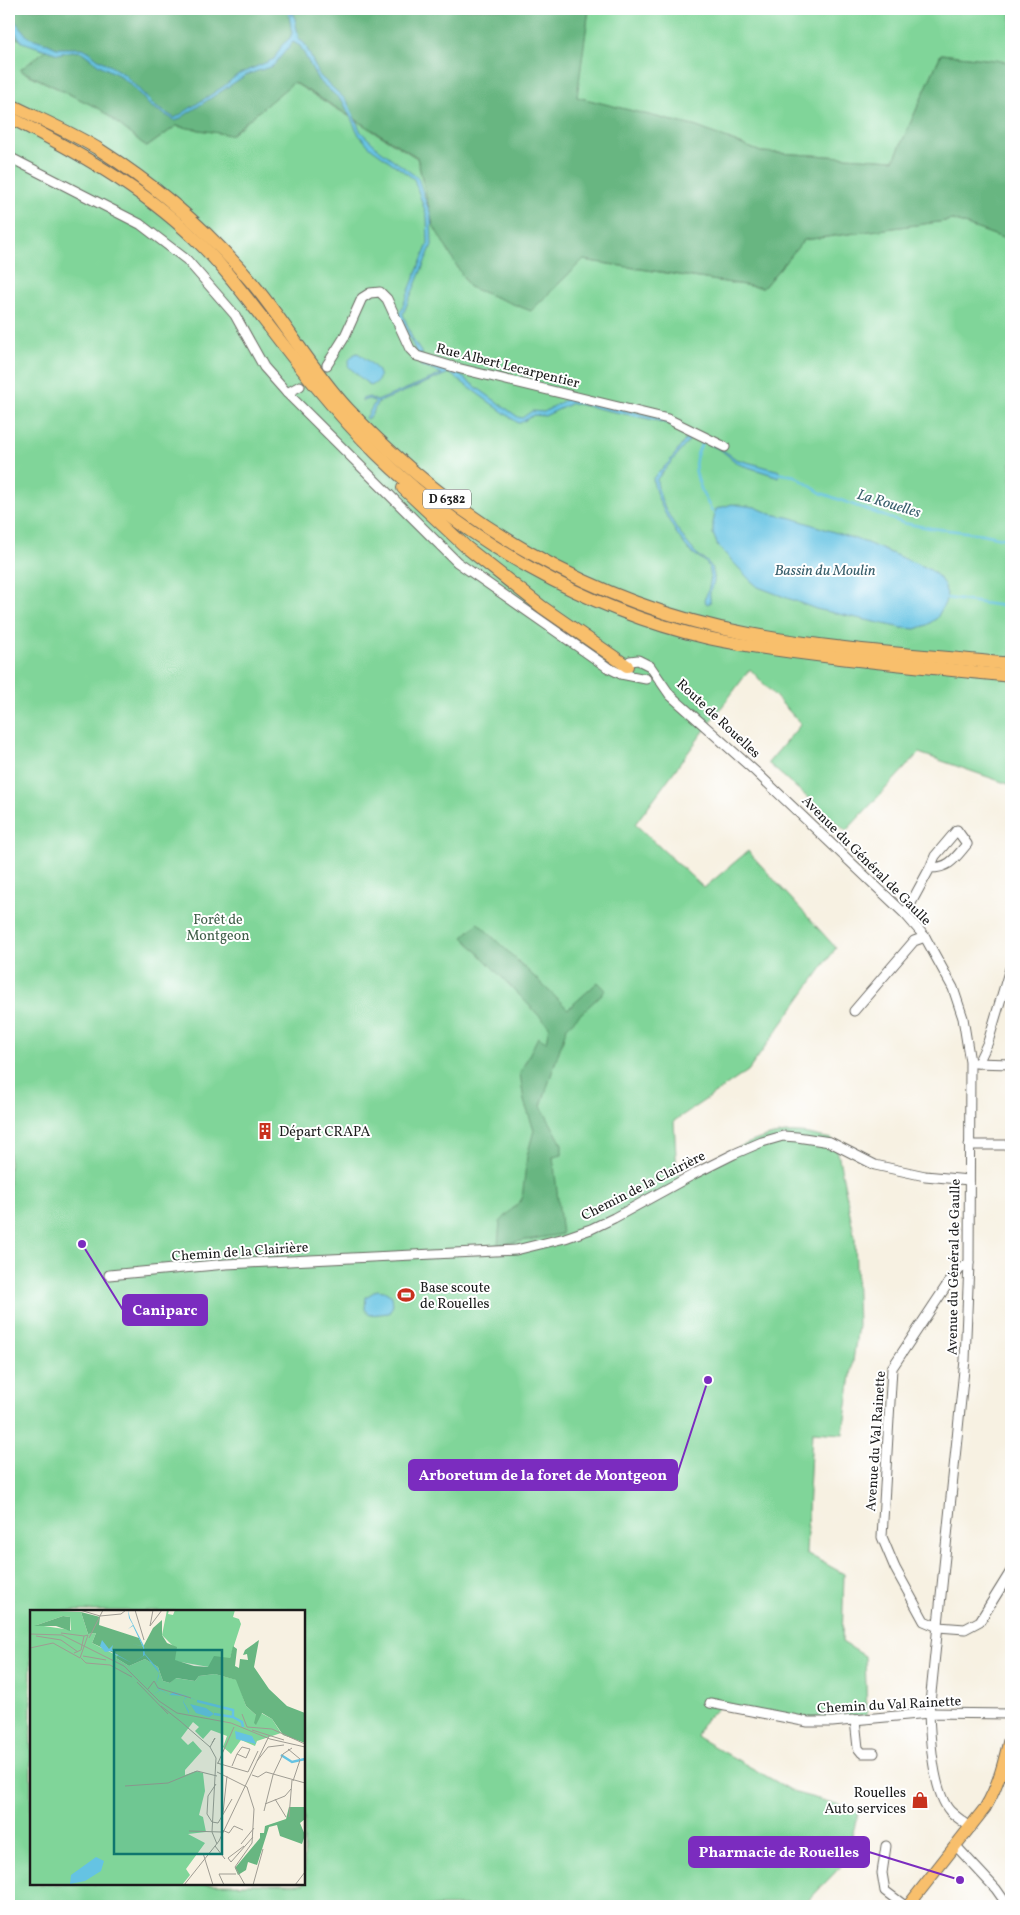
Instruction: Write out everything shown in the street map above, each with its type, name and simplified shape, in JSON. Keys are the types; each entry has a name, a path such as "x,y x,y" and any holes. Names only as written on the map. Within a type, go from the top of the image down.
{"highway":[{"name":"D 6382","path":"9,104 97,148 151,184 216,242 254,285 346,407 378,438 424,481 462,511 547,563 642,605 693,621 749,634 878,651 1011,664"},
{"name":"D 6382","path":"11,119 116,177 168,215 195,238 228,274 323,396 376,454 448,514 494,546 536,571 606,605 665,626 707,638 756,647 1011,676"},
{"path":"323,396 378,464 466,546 624,670"}],"main road":[{"path":"907,1906 971,1828 993,1795 1001,1773 1011,1732"}],"street":[{"path":"9,157 140,224 187,260 235,315 264,367 287,393 457,562 607,667 624,670 646,679 670,695"},
{"name":"Rue Albert Lecarpentier","path":"327,365 344,338 362,298 370,292 380,292 388,299 410,349 421,357 457,368 668,419 725,447"},
{"path":"287,393 300,386"},
{"name":"Route de Rouelles","path":"624,670 630,662 645,662 650,666 670,695 756,772"},
{"name":"Avenue du Général de Gaulle","path":"756,772 905,914 925,937 953,988 974,1062 969,1145 969,1264 965,1360 929,1713 930,1742 937,1783 949,1810 971,1828"},
{"path":"905,914 935,856 957,830 967,844 948,865 941,868 930,868"},
{"path":"854,1011 914,941 925,937"},
{"path":"974,1062 988,1042 1011,965"},
{"path":"974,1062 1011,1064"},
{"name":"Chemin de la Clairière","path":"109,1275 226,1264 516,1250 565,1238 591,1229 734,1154 762,1142 784,1136 797,1136 830,1142 875,1165 925,1176 969,1180"},
{"path":"969,1145 1011,1145"},
{"name":"Avenue du Val Rainette","path":"938,1627 924,1621 895,1568 882,1537 892,1368 947,1286 960,1269 969,1264"},
{"path":"938,1627 965,1629 980,1621 1011,1572"},
{"name":"Chemin du Val Rainette","path":"710,1703 808,1722 929,1713 1011,1714"},
{"path":"855,1720 858,1748 862,1753 874,1753"},
{"path":"886,1846 882,1873 885,1891 907,1906"},
{"path":"956,1846 996,1889 1008,1906"}],"green space":[{"path":"9,9 589,9 577,97 697,127 761,152 894,160 941,54 1011,62 1011,241 953,220 804,240 763,288 583,260 531,311 469,287 433,225 417,157 294,82 230,135 176,126 147,147 100,109 20,70 46,50 9,35"},
{"path":"589,9 1011,9 1011,62 941,54 894,160 761,152 697,127 576,97"},
{"name":"Forêt de Montgeon","path":"9,35 46,50 21,71 100,109 147,147 176,126 231,135 293,82 417,158 433,225 530,311 583,260 763,288 804,240 953,220 1011,241 1011,785 919,753 846,831 768,763 801,724 750,669 635,824 704,888 748,851 836,948 748,1071 674,1121 677,1173 685,1176 739,1147 769,1136 797,1133 832,1139 838,1153 855,1239 858,1325 843,1434 812,1432 806,1553 844,1574 842,1642 865,1656 867,1715 790,1719 722,1704 701,1725 697,1737 796,1793 859,1810 845,1862 803,1906 9,1906"},
{"path":"478,923 568,1009 598,982 606,990 567,1027 541,1106 562,1144 562,1155 553,1157 562,1234 498,1245 500,1222 522,1199 527,1156 534,1130 524,1101 520,1073 538,1037 546,1042 549,1026 463,937"}],"water":[{"path":"288,9 290,9 292,16 291,9 293,9 299,39 305,44 319,75 347,101 361,132 380,150 418,178 431,215 432,245 403,314 413,340 423,355 417,354 399,315 428,244 427,217 414,179 371,148 359,135 343,102 318,80 300,46 293,42 273,66 246,75 176,121 150,106 131,85 82,52 72,51 58,54 22,42 9,23 9,13 28,37 57,48 83,48 90,52 124,74 156,107 175,118 224,86 237,75 274,59 292,33"},
{"path":"358,353 372,364 379,373 377,382 371,386 348,366 351,358"},
{"path":"418,358 425,360 427,364 454,371 518,417 522,418 532,411 544,412 568,398 664,418 713,443 736,459 780,471 779,477 738,464 721,450 693,436 657,479 661,497 676,527 694,551 707,561 713,571 714,579 710,592 710,603 707,604 704,600 710,582 709,568 705,562 685,546 673,528 657,496 653,478 670,461 689,435 669,424 572,403 545,416 534,415 518,423 449,373 377,403 373,413 368,419 366,418 375,402 369,399 362,401 362,399 369,397 377,401 442,374 421,366"},
{"name":"Bassin du Moulin","path":"732,504 755,507 771,514 792,518 867,543 929,569 939,577 944,585 947,594 945,603 937,618 927,625 916,629 902,628 816,609 758,587 718,546 713,534 716,509"},
{"path":"377,1290 384,1291 392,1296 393,1305 389,1313 370,1315 365,1309 366,1297"}],"waterway":[{"path":"703,440 695,465 696,472 704,496 715,514"},
{"name":"La Rouelles","path":"777,473 795,476 821,493 903,523 983,534 1011,540"},
{"path":"946,598 1011,607"}],"place":[{"name":"Départ CRAPA","path":"265,1131"},
{"name":"Caniparc","path":"82,1244"},
{"name":"Base scoute de Rouelles","path":"406,1295"},
{"name":"Arboretum de la foret de Montgeon","path":"708,1380"},
{"name":"Rouelles Auto services","path":"920,1800"},
{"name":"Pharmacie de Rouelles","path":"960,1880"}]}
